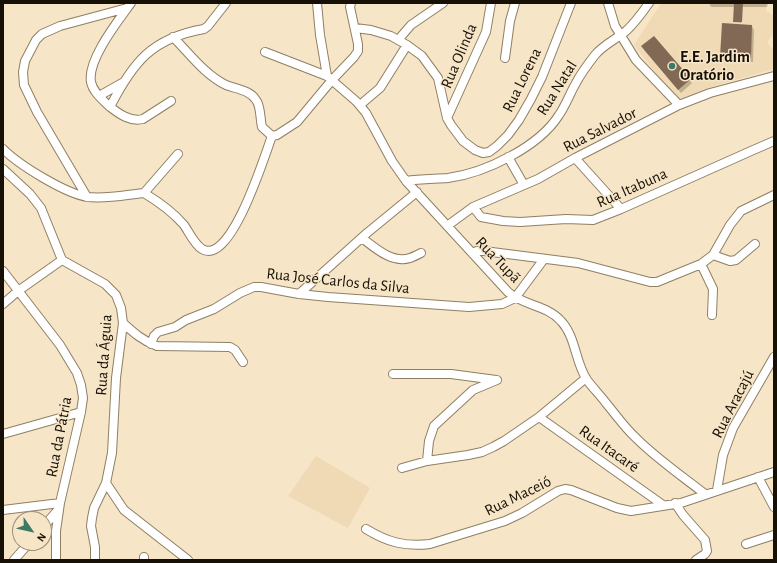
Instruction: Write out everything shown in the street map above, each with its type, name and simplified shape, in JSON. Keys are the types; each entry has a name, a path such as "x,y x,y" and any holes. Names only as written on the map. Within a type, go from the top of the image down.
{"street":[{"path":"110,106 122,83 150,50 173,37 204,29 226,3"},
{"path":"317,3 320,35 330,78"},
{"path":"272,136 277,135 297,122 330,78 354,57 358,51 350,3"},
{"path":"398,40 411,25 443,3"},
{"name":"Rua Olinda","path":"448,118 486,32 491,3"},
{"path":"505,58 510,21 515,3"},
{"name":"Rua Lorena","path":"355,28 371,30 391,36 422,56 438,78 451,125 463,141 475,150 483,153 489,152 497,146 519,120 542,77 571,3"},
{"path":"608,3 615,26 636,60 679,105"},
{"name":"Rua Natal","path":"406,180 449,178 468,174 483,169 521,150 546,131 560,115 576,82 590,62 603,47 636,21 648,3"},
{"path":"129,6 98,52 92,64 90,73 94,90 110,106 121,115 129,119 143,119 171,101"},
{"path":"87,197 37,112 24,85 23,72 25,61 33,44 42,34 60,26 129,6"},
{"path":"173,37 200,65 218,80 246,92 256,100 262,127 272,136"},
{"path":"360,105 380,88 407,45"},
{"name":"Rua Tupã","path":"265,52 330,78 360,105 373,124 392,161 406,180 515,298 548,311 562,322 568,331 580,368 586,378 635,438 705,494"},
{"name":"Rua Salvador","path":"447,226 473,207 524,186 679,105 710,93 774,76"},
{"path":"99,96 122,83"},
{"path":"3,149 21,164 40,175 68,190 87,197 106,197 144,193 170,210 185,226 197,245 202,250 209,251 217,249 224,243 243,212 272,136"},
{"name":"Rua Itabuna","path":"473,207 481,217 488,219 520,222 566,219 593,220 774,141"},
{"path":"144,193 178,154"},
{"path":"508,157 524,186"},
{"path":"575,158 621,209"},
{"path":"3,169 36,201 41,208 62,260 18,291 3,304"},
{"path":"299,294 417,192"},
{"path":"472,253 476,251 484,251 578,263 650,282 657,282 701,264 713,255 735,216 741,211 774,195"},
{"path":"362,238 385,255 394,258 408,259 421,253"},
{"path":"713,255 730,261 736,260 755,244"},
{"path":"515,298 544,259"},
{"name":"Rua da Águia","path":"62,260 105,284 116,295 121,308 123,323 116,378 112,454 106,482 94,508 92,518 95,560"},
{"path":"701,264 713,288 712,315"},
{"name":"Rua da Pátria","path":"3,271 60,345 77,373 81,385 83,398 81,412 75,443 59,506 56,531 56,560"},
{"name":"Rua José Carlos da Silva","path":"151,344 158,332 175,327 186,320 214,309 248,289 261,287 299,294 469,307 502,304 515,298"},
{"path":"123,323 136,334 151,344 157,346 230,347 235,350 243,362"},
{"name":"Rua Aracajú","path":"718,490 723,455 733,428 774,357"},
{"path":"393,374 451,374 497,380 473,390 434,426 429,441 427,461"},
{"path":"402,468 427,461 482,452 504,441 539,417 586,378"},
{"path":"3,434 81,412"},
{"name":"Rua Itacaré","path":"539,417 663,505"},
{"name":"Rua Maceió","path":"366,529 380,538 392,542 419,546 504,521 522,513 558,491 564,490 579,493 624,510 639,510 687,501 774,472"},
{"path":"758,477 774,507"},
{"path":"106,482 124,510 188,560"},
{"path":"675,503 683,515 705,540 707,551 696,560"},
{"path":"3,510 59,506"},
{"path":"52,515 59,506"},
{"path":"746,544 774,535"},
{"path":"14,560 22,551"}],"shaded area":[{"path":"661,3 766,3 766,11 774,15 774,34 767,42 774,50 774,69 714,86 680,99 661,80 634,45"},
{"path":"316,456 370,488 348,528 288,496"}],"building":[{"path":"734,3 743,3 742,22 733,22"},
{"path":"722,23 752,25 751,58 720,57"},
{"path":"654,36 691,79 678,90 641,46"}],"place":[{"name":"E.E. Jardim Oratório","path":"672,66"}]}
